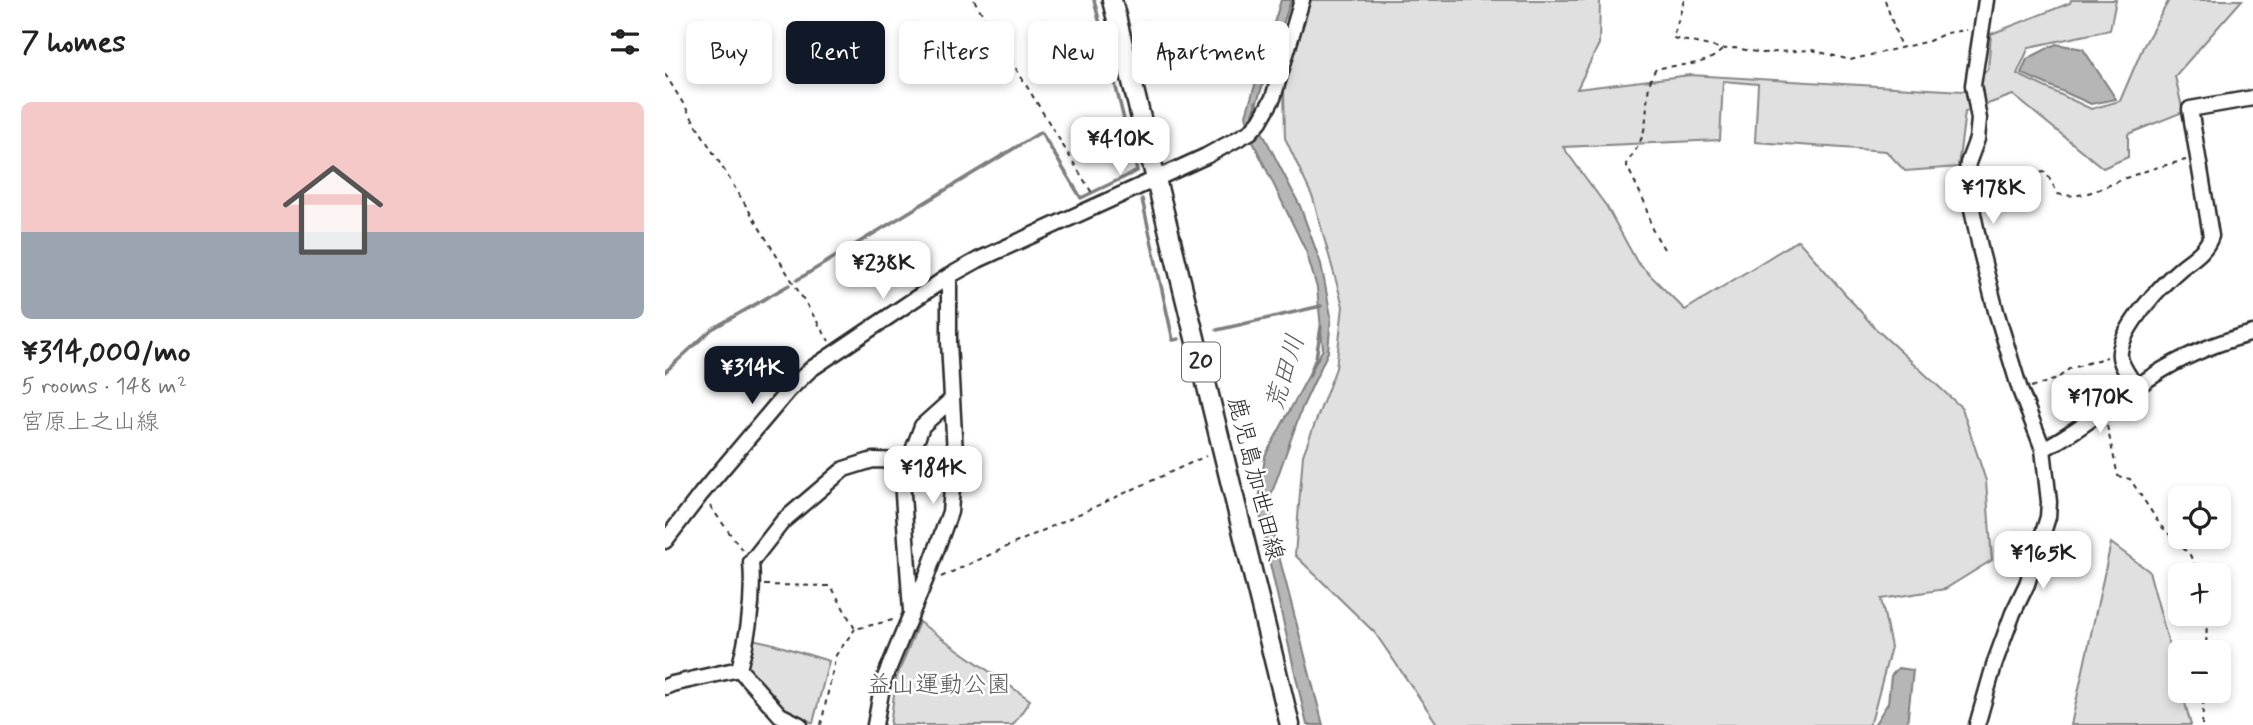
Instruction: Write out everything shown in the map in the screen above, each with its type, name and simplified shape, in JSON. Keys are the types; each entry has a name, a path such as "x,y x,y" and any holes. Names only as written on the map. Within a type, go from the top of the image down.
{"main road":[{"name":"鹿児島加世田線","path":"1112,0 1290,725"}],"street":[{"path":"665,541 788,391 835,351 889,318 949,276 1235,142 1250,132 1260,121 1273,97 1302,0"},
{"path":"1977,725 1995,662 2027,584 2048,517 2049,502 2043,449 2020,390 1984,264 1966,180 1968,163 1977,139 1979,119 1973,85 1986,0"},
{"path":"2136,387 2121,361 2120,352 2132,324 2153,296 2209,242 2210,228 2190,109 2253,98"},
{"path":"875,725 883,682 950,512 955,454 951,400 949,276"},
{"path":"2043,449 2167,368 2253,332"},
{"path":"911,616 902,480 922,426 951,400"},
{"path":"739,669 748,637 753,584 751,562 783,521 844,469 873,460 909,461"},
{"path":"665,687 739,669"},
{"path":"739,669 777,720 800,725"}],"path":[{"path":"974,0 1090,190"},
{"path":"1684,0 1673,38 1762,54 1812,50 1850,60 1929,41 1946,33 1982,28"},
{"path":"1885,0 1901,48"},
{"path":"1664,249 1652,229 1644,201 1626,164 1636,150 1644,129 1650,78 1656,69 1704,63 1723,49"},
{"path":"665,74 835,351"},
{"path":"1966,180 2046,172 2058,194 2068,197 2093,192 2138,173 2197,156"},
{"path":"2020,390 2056,379 2069,369 2120,352"},
{"path":"2103,410 2118,476 2130,479 2161,526 2190,555 2194,563"},
{"path":"926,578 940,577 1178,467 1204,456 1223,452"},
{"path":"701,494 751,562"},
{"path":"753,584 831,586 855,629"},
{"path":"821,725 837,655 855,629 911,616"},
{"path":"2202,725 2203,703"}],"green space":[{"path":"1310,0 1600,0 1599,44 1577,89 1690,75 1963,91 1988,69 1991,34 2070,3 2071,0 2116,0 2110,30 2029,47 2017,74 2091,109 2120,101 2143,47 2169,0 2242,0 2175,76 2183,112 2128,134 2128,157 2103,168 2013,95 1965,112 1958,167 1905,171 1886,151 1755,142 1758,84 1723,81 1720,140 1563,147 1607,207 1637,262 1685,310 1798,240 1875,328 1962,408 1986,481 1992,560 1945,589 1881,599 1891,647 1872,719 1868,725 1438,725 1375,633 1295,555 1303,455 1336,368 1343,306 1313,198 1285,138 1284,89 1285,84 1289,84 1289,72"},
{"path":"2111,543 2149,571 2168,641 2168,703 2185,703 2191,725 2071,725"},
{"name":"益山運動公園","path":"919,622 1030,700 1013,725 890,725 896,679"},
{"path":"752,639 829,661 813,723 785,708 744,665"}],"shaded area":[{"path":"1281,0 1291,0 1284,21 1275,21"},
{"path":"2056,44 2083,49 2116,99 2091,104 2021,73 2027,59"},
{"path":"1255,84 1263,84 1253,114 1300,206 1321,264 1331,316 1328,352 1302,408 1270,498 1274,537 1323,725 1307,725 1262,529 1259,501 1265,456 1323,349 1317,288 1306,251 1254,144 1246,115"},
{"path":"1898,668 1913,670 1907,725 1874,725 1888,703 1891,676"}],"waterway":[{"path":"797,280 1041,132 1081,198 1137,171 1094,0"},
{"name":"荒田川","path":"1256,102 1256,118"},
{"path":"1142,199 1173,340 1179,339"},
{"path":"665,372 712,329 789,285"},
{"path":"1217,330 1321,306"},
{"name":"荒田川","path":"1309,376 1316,358 1321,327"}]}
